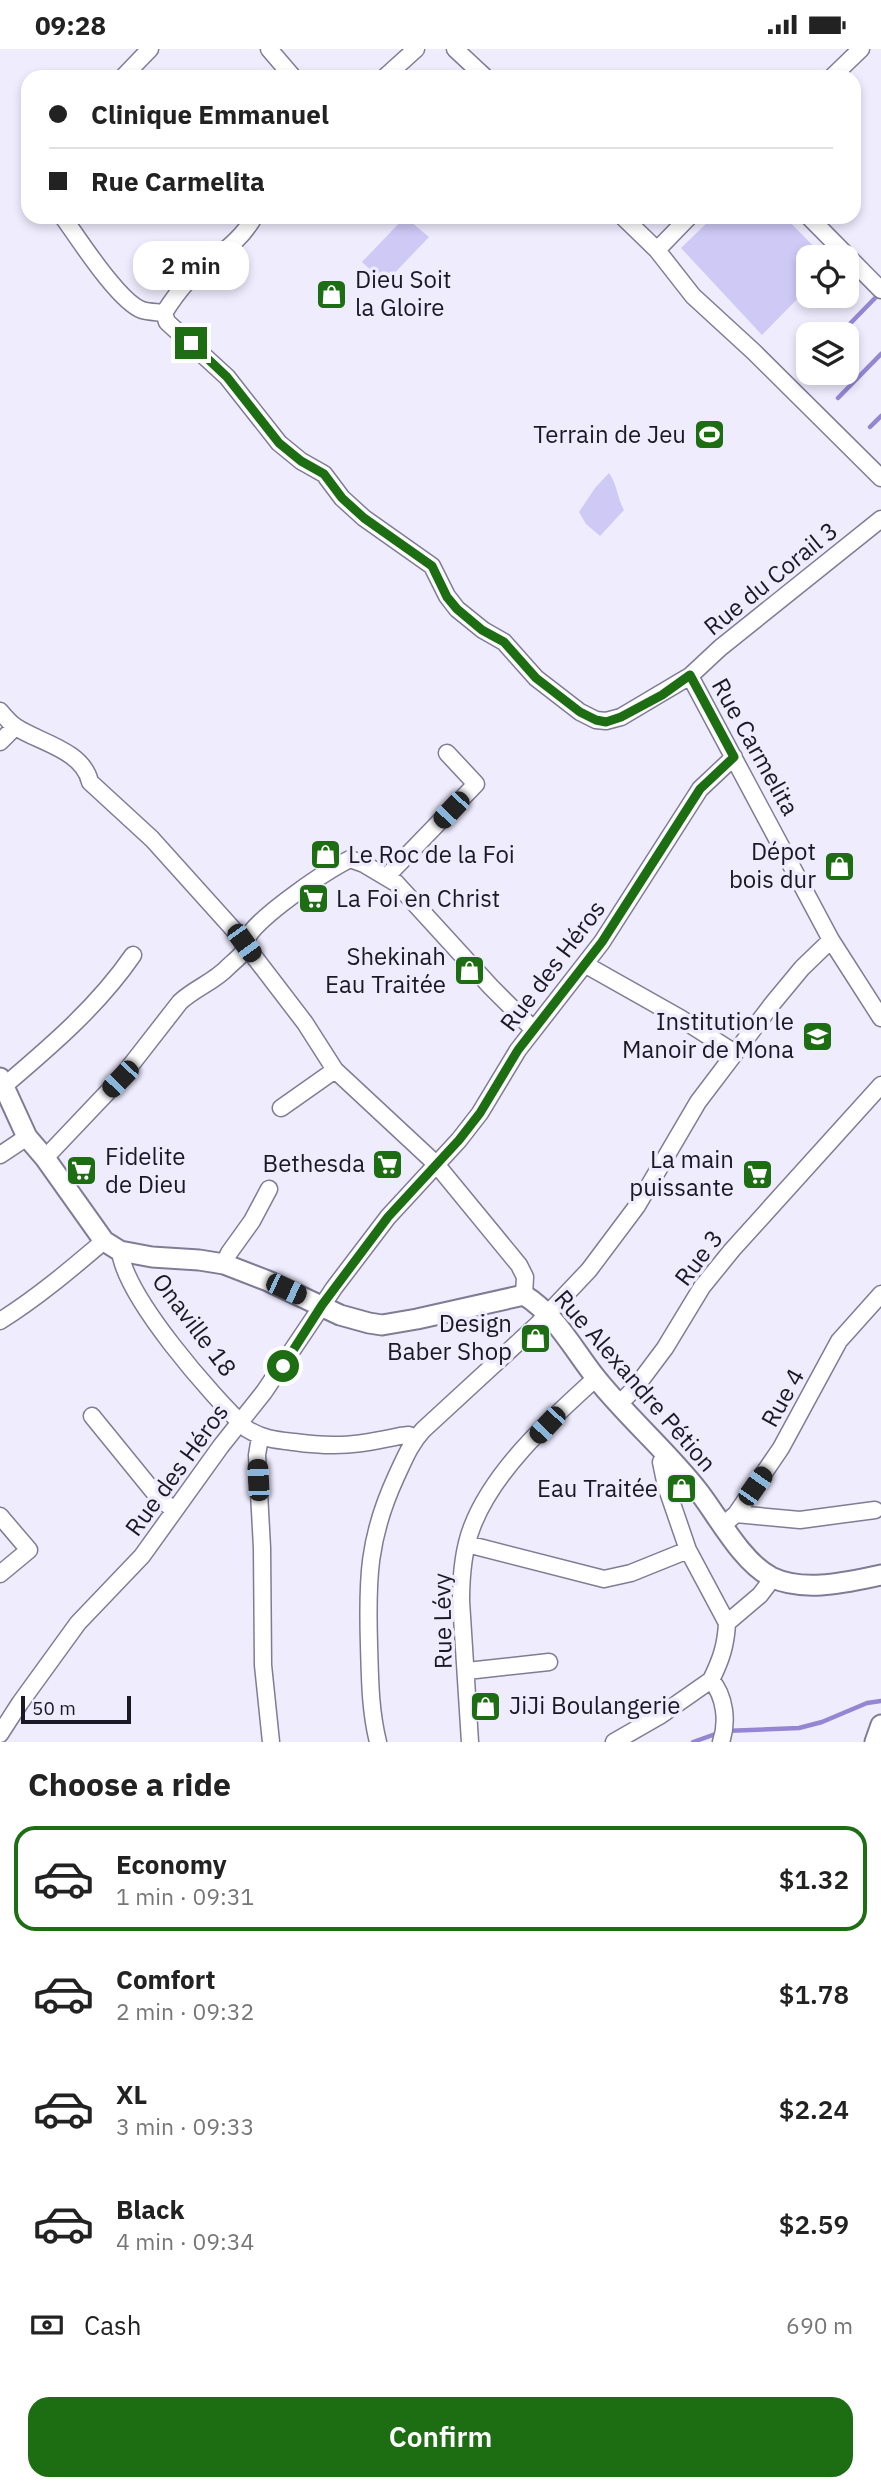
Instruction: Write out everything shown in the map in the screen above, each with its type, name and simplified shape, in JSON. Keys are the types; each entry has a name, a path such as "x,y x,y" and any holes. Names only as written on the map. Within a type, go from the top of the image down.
{"street":[{"path":"130,70 150,49"},
{"path":"269,49 287,70"},
{"path":"393,70 416,49"},
{"path":"456,49 478,70"},
{"path":"839,70 861,49"},
{"path":"68,224 111,283 139,309 164,313 188,281 230,246 250,224"},
{"path":"630,224 657,250 693,296 754,352 881,478"},
{"path":"657,250 682,224"},
{"path":"817,224 881,290"},
{"name":"Rue Carmelita","path":"164,313 167,322 227,377 279,443 301,461 324,474 342,498 364,518 432,566 447,597 457,609 482,630 504,642 536,678 580,712 606,722 621,717 662,695 690,675 831,940 881,1018"},
{"name":"Rue du Corail 3","path":"690,675 881,519"},
{"name":"Rue Alexandre Pétion","path":"0,711 15,727 51,742 88,772 90,782 152,839 244,943 305,1023 335,1070 436,1164 519,1265 525,1277 524,1295 548,1313 596,1378 666,1455 730,1519 741,1549 762,1571 773,1578"},
{"path":"0,742 15,727"},
{"path":"387,876 476,783 447,753"},
{"name":"Rue des Héros","path":"0,1734 26,1693 78,1623 142,1556 283,1366 322,1305 388,1217 480,1113 533,1029 586,965 700,789 734,757"},
{"path":"46,1158 120,1079 180,1002 190,993 213,981 243,952 244,943 251,932 335,867 350,859 387,876 533,1029"},
{"path":"378,1742 370,1685 367,1601 373,1538 387,1497 416,1438 548,1313 589,1270 637,1206 682,1127 734,1053 802,968 831,940"},
{"path":"2,1082 85,1012 118,977 133,955"},
{"path":"586,965 680,1018 734,1053"},
{"path":"281,1108 335,1070"},
{"name":"Onaville 18","path":"2,1082 27,1137 112,1246 150,1313 184,1360 240,1422 260,1437"},
{"name":"Rue 3","path":"619,1404 635,1388 665,1348 702,1287 732,1250 881,1085"},
{"path":"0,1155 27,1137"},
{"path":"224,1264 269,1189"},
{"path":"0,1321 112,1246 152,1257 199,1259 224,1264 340,1315 382,1325 524,1295"},
{"name":"Rue 4","path":"730,1519 791,1431 839,1341 881,1294"},
{"name":"Rue Lévy","path":"470,1742 467,1671 461,1635 461,1579 467,1544 481,1509 519,1455 559,1412 596,1378"},
{"path":"92,1416 153,1491 174,1511"},
{"path":"271,1742 263,1665 262,1548 257,1455 260,1437 328,1447 409,1435 416,1438"},
{"path":"614,1742 661,1715 711,1680 722,1658 727,1623 688,1550 666,1486 661,1462 666,1455"},
{"path":"730,1519 800,1520 875,1510"},
{"path":"0,1516 29,1551 0,1574"},
{"path":"467,1544 604,1579 631,1573 688,1550"},
{"path":"727,1623 760,1595 773,1578 821,1585 881,1576"},
{"path":"467,1671 549,1663"},
{"path":"711,1680 722,1699 724,1731 721,1742"},
{"path":"875,1742 881,1725"}],"shaded area":[{"path":"398,224 413,224 429,237 385,283 362,262"},
{"path":"706,224 792,224 812,245 796,245 796,300 762,335 681,248"},
{"path":"609,473 624,510 600,536 586,524 579,512"}],"waterway":[{"path":"852,322 877,296"},
{"path":"838,398 881,354"},
{"path":"870,427 881,416"},
{"path":"693,1742 724,1731 799,1728 822,1722 867,1703 881,1701"}],"place":[{"name":"Dieu Soit la Gloire","path":"332,294"},
{"name":"Terrain de Jeu","path":"709,435"},
{"name":"Le Roc de la Foi","path":"325,855"},
{"name":"Dépot bois dur","path":"839,866"},
{"name":"La Foi en Christ","path":"313,899"},
{"name":"Shekinah Eau Traitée","path":"469,971"},
{"name":"Institution le Manoir de Mona","path":"817,1036"},
{"name":"Bethesda","path":"388,1164"},
{"name":"Fidelite de Dieu","path":"82,1171"},
{"name":"La main puissante","path":"757,1174"},
{"name":"Design Baber Shop","path":"535,1338"},
{"name":"Eau Traitée","path":"681,1489"},
{"name":"JiJi Boulangerie","path":"486,1706"}],"route":[{"path":"191,343 227,377 279,443 301,461 324,474 342,498 364,518 432,566 447,597 457,609 482,630 504,642 536,678 555,694 580,712 606,722 662,695 690,675 734,757 700,789 602,942 537,1023 480,1113 459,1140 388,1217 322,1305 283,1366"}]}
